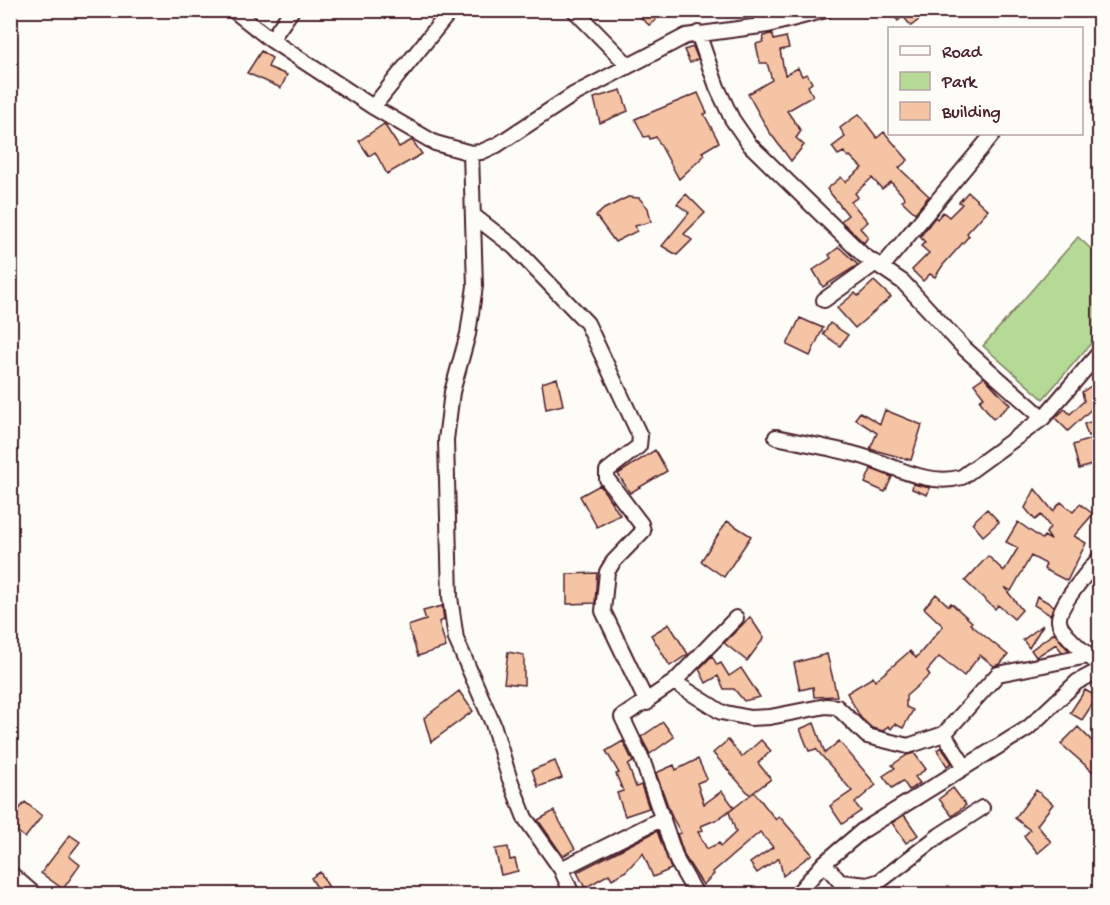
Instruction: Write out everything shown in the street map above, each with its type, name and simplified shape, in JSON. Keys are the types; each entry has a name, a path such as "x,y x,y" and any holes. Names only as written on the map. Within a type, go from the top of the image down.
{"street":[{"path":"233,10 271,40 373,107 435,143 471,153 481,152 497,145 573,95 686,36 768,25 826,10"},
{"path":"271,40 292,10"},
{"path":"373,107 451,10"},
{"path":"574,10 628,65"},
{"path":"757,10 768,25"},
{"path":"698,33 717,87 732,119 750,145 863,255 903,282 964,348 1043,418"},
{"path":"824,300 879,265 992,135"},
{"path":"471,153 476,286 468,334 452,392 446,440 450,597 456,639 493,724 525,818 561,869 572,894"},
{"path":"474,216 514,247 587,323 640,436 639,446 607,471 607,479 641,524 643,531 613,562 607,572 603,611 647,703"},
{"path":"776,437 857,454 896,470 949,481 962,477 1043,418 1100,352"},
{"path":"797,894 824,863 862,831 1028,728 1077,682 1100,668 1061,627 1058,619 1063,604 1100,557"},
{"path":"696,894 677,861 642,759 622,717 647,703 674,682 736,618"},
{"path":"674,682 721,712 732,715 770,717 826,706 837,707 867,736 884,742 908,746 944,734 998,674 1088,656"},
{"path":"944,734 965,767"},
{"path":"824,863 840,882 868,885 880,881 940,835 982,808"},
{"path":"561,869 663,818"},
{"path":"10,873 34,894"}],"green space":[{"path":"1078,237 1099,256 1099,334 1043,399 983,346"}],"building":[{"path":"643,10 648,10 656,20 649,25 639,16"},
{"path":"889,10 913,10 920,19 911,26 903,16 898,21"},
{"path":"772,33 774,40 786,37 789,48 780,50 785,75 798,68 802,76 807,74 812,83 808,86 813,96 787,111 801,131 796,138 804,145 791,161 768,130 748,94 772,80 767,63 760,63 756,44 763,42 764,36"},
{"path":"693,47 698,59 690,63 684,50"},
{"path":"261,51 272,58 268,67 287,75 281,88 247,73"},
{"path":"621,90 628,111 600,123 594,98"},
{"path":"698,93 707,113 704,114 719,142 702,152 705,155 679,179 656,137 650,139 649,136 644,137 635,119"},
{"path":"859,114 877,138 884,132 908,160 899,168 929,196 915,213 902,201 905,198 891,182 882,189 872,178 855,193 858,197 851,202 868,222 860,228 868,237 864,243 841,221 848,215 827,189 841,177 845,182 862,168 844,152 838,155 832,147 845,137 840,128"},
{"path":"384,124 399,147 412,140 422,154 387,174 375,152 369,156 359,141"},
{"path":"968,192 988,210 967,233 969,236 935,277 930,274 923,281 912,270 929,253 921,246 925,242 920,237 935,217 937,219 943,212 949,217 962,204 959,202"},
{"path":"686,194 705,213 684,234 692,240 677,255 662,246 689,213 677,204"},
{"path":"628,197 639,198 648,208 651,222 635,226 637,231 615,242 596,216 604,209"},
{"path":"839,247 858,265 823,287 813,270 831,258 829,255"},
{"path":"874,281 891,297 855,328 837,308 855,293 858,296"},
{"path":"800,318 823,328 810,356 787,345"},
{"path":"830,323 848,335 840,346 823,334"},
{"path":"984,377 1010,405 993,419 979,400 984,397 974,384"},
{"path":"557,378 563,405 546,409 542,383"},
{"path":"1100,380 1100,401 1068,431 1055,418 1065,409 1070,414 1084,401 1082,392"},
{"path":"885,410 922,425 911,460 870,449 877,433 855,419 860,412 880,424"},
{"path":"1100,419 1100,432 1088,436 1084,424"},
{"path":"1096,437 1100,462 1079,469 1073,445"},
{"path":"655,450 667,471 630,493 618,474"},
{"path":"871,469 892,477 885,492 865,483"},
{"path":"913,484 930,488 927,495 912,489"},
{"path":"600,485 620,515 597,527 580,496"},
{"path":"1035,489 1053,511 1061,502 1073,512 1080,504 1093,514 1074,536 1086,543 1067,581 1044,569 1046,564 1031,556 1011,591 1004,587 1022,610 1014,619 998,605 995,609 965,581 988,556 1004,571 1018,548 1006,542 1018,522 1042,539 1044,536 1051,540 1046,533 1050,527 1041,515 1035,520 1025,508"},
{"path":"987,509 999,522 983,536 972,523"},
{"path":"727,521 751,536 724,577 701,561"},
{"path":"597,573 595,603 567,604 567,574"},
{"path":"936,594 949,606 951,603 972,622 970,624 1008,655 1000,664 994,666 980,655 964,676 939,657 927,671 930,675 906,696 906,707 913,710 903,728 895,724 891,729 888,726 883,731 872,728 861,718 847,693 873,677 875,681 910,651 916,658 943,626 924,608"},
{"path":"1037,596 1054,606 1050,615 1034,605"},
{"path":"442,606 444,620 439,622 446,647 418,656 408,626 426,620 423,611"},
{"path":"750,617 764,638 747,661 724,643"},
{"path":"669,624 688,654 670,666 651,635"},
{"path":"1043,625 1029,648 1023,640"},
{"path":"1054,633 1069,651 1062,652 1056,644 1036,657 1031,650"},
{"path":"508,652 524,655 524,685 504,683"},
{"path":"827,654 837,696 814,697 813,687 800,690 794,663"},
{"path":"712,656 717,665 721,663 729,676 741,668 760,697 744,701 734,689 724,689 718,676 706,683 699,669"},
{"path":"1085,690 1097,697 1082,720 1070,713"},
{"path":"459,691 473,711 431,742 424,718"},
{"path":"663,722 674,737 650,754 641,737"},
{"path":"814,723 825,753 839,741 876,785 855,803 861,811 842,824 830,806 852,791 816,749 809,751 800,729"},
{"path":"1078,727 1093,742 1100,733 1100,778 1061,744"},
{"path":"728,740 742,757 761,740 771,751 758,763 771,779 750,795 713,753"},
{"path":"623,741 633,762 628,765 636,787 641,785 649,808 625,816 617,793 623,791 616,774 619,773 606,751"},
{"path":"941,747 952,763 947,766 937,750"},
{"path":"914,753 926,769 915,777 920,783 909,790 903,781 892,788 883,776 895,768 892,765"},
{"path":"698,759 707,779 697,783 704,804 722,791 734,807 718,819 701,826 703,830 698,832 707,849 719,843 721,846 736,832 729,812 754,792 776,820 779,816 812,854 783,876 779,858 757,873 750,863 773,847 760,832 713,872 714,874 703,885 685,857 677,834 681,833 672,817 656,773 674,765 676,770"},
{"path":"555,761 562,778 538,787 532,770"},
{"path":"953,788 966,805 952,816 939,799"},
{"path":"1036,790 1053,804 1037,825 1051,842 1038,853 1024,836 1030,830 1015,818"},
{"path":"25,802 42,816 25,838 11,826 16,820 13,817"},
{"path":"554,811 575,849 563,856 538,820"},
{"path":"904,815 918,835 906,843 892,823"},
{"path":"657,831 671,869 653,877 643,853 626,871 612,879 609,874 585,888 577,872"},
{"path":"70,835 80,842 69,856 80,865 63,889 41,873"},
{"path":"508,847 510,860 515,859 518,871 501,875 495,849"},
{"path":"320,872 331,891 326,894 321,894 311,878"}]}
